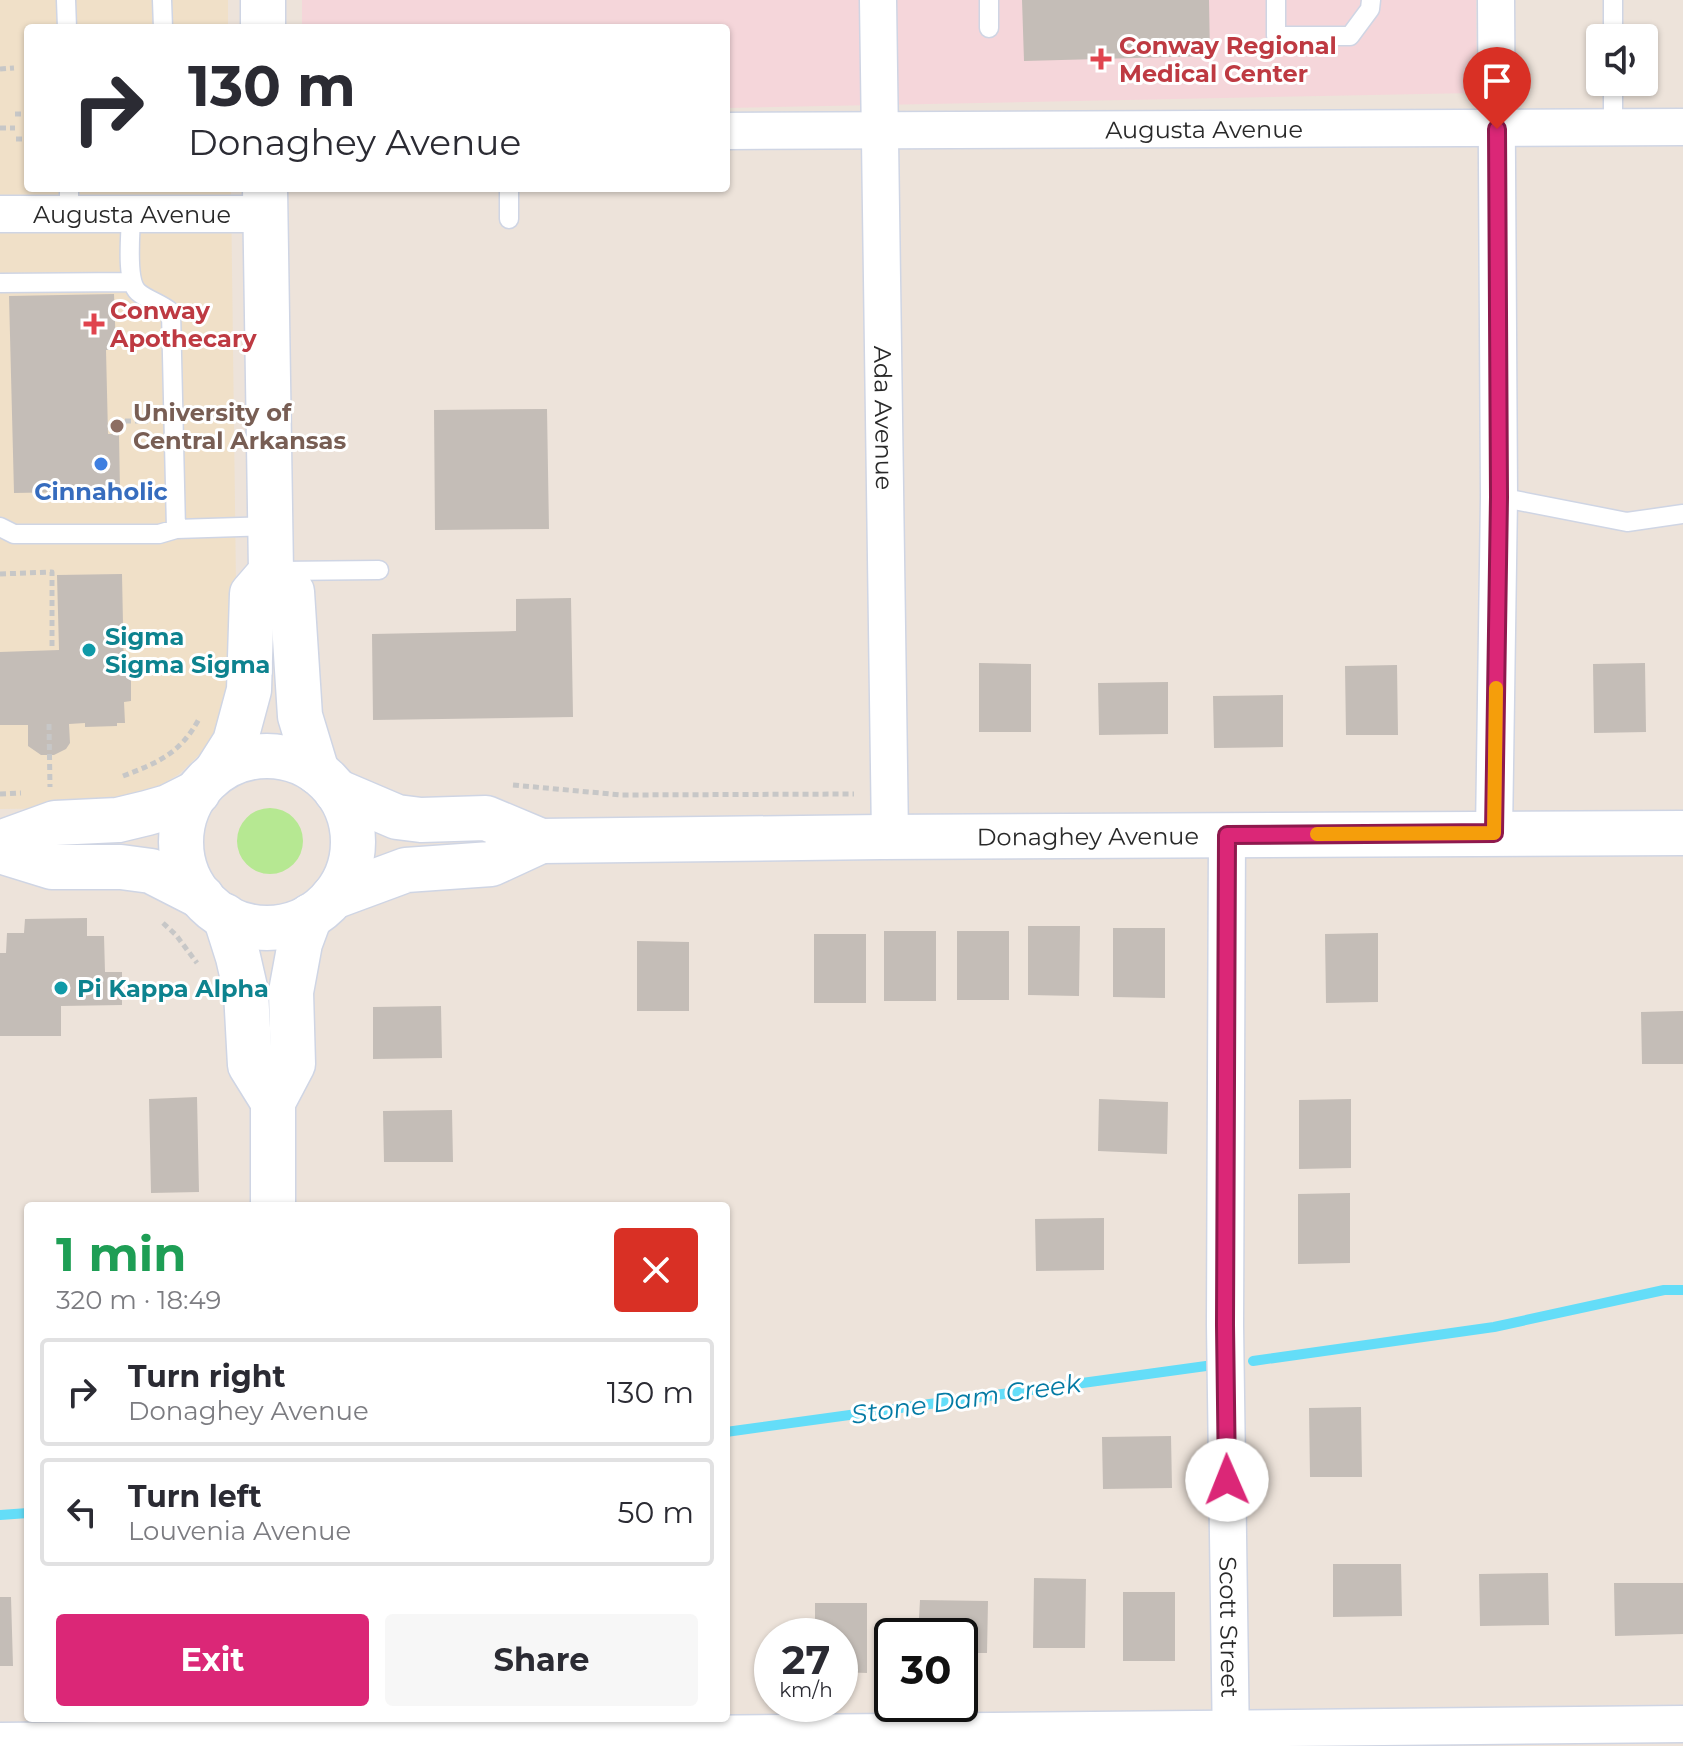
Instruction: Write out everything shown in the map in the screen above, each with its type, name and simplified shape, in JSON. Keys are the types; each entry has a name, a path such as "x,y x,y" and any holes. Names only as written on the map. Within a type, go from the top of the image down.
{"street":[{"path":"263,0 263,24"},
{"name":"Ada Avenue","path":"878,0 890,837"},
{"path":"1494,833 1499,497 1496,0"},
{"name":"Augusta Avenue","path":"730,131 1683,127"},
{"name":"Augusta Avenue","path":"0,214 69,201 131,215 265,201"},
{"path":"265,201 271,572 252,594 249,690 244,717 235,742 188,808 181,845 184,864 213,907 238,957 246,992 250,1065 273,1102"},
{"path":"271,572 292,592 300,716 327,782 346,807 352,844 350,863 343,881 321,907 300,943 291,992 293,1064 273,1102 273,1202"},
{"path":"0,843 55,823 118,820 168,807 249,758 285,758 327,782"},
{"name":"Donaghey Avenue","path":"327,782 397,817 421,820 486,818 541,841 1683,833"},
{"name":"Scott Street","path":"1227,835 1225,1325 1231,1737"},
{"name":"Donaghey Avenue","path":"321,907 406,870 491,864 541,841"},
{"path":"0,851 52,867 121,867 151,871 241,924 276,927 321,907"},
{"path":"0,1741 274,1734 764,1739 1231,1737 1683,1724"}],"lane":[{"path":"66,0 67,24"},
{"path":"162,0 163,24"},
{"path":"989,0 989,28"},
{"path":"1276,0 1276,36 1350,36 1370,9 1371,0"},
{"path":"1613,0 1613,24"},
{"path":"1613,96 1613,128"},
{"path":"509,192 509,219"},
{"path":"131,215 131,282 139,293 171,312 176,529"},
{"path":"0,283 131,282"},
{"path":"1499,497 1627,522 1683,514"},
{"path":"0,527 14,534 159,534 176,529 270,526"},
{"path":"271,572 379,570"}],"path":[{"path":"0,69 14,68"},
{"path":"15,114 24,114"},
{"path":"0,128 15,128"},
{"path":"16,139 24,139"},
{"path":"125,421 155,421"},
{"path":"0,574 52,572 52,650"},
{"path":"113,780 153,766 177,749 202,712"},
{"path":"49,724 50,791"},
{"path":"499,785 622,795 859,794"},
{"path":"155,916 176,935 197,963 201,975"}],"shaded area":[{"name":"University of Central Arkansas","path":"0,0 228,0 228,24 24,24 24,192 231,192 237,664 217,729 200,754 179,774 152,791 82,808 0,809"},
{"name":"Conway Regional Medical Center","path":"302,0 1476,0 1477,89 1473,93 730,108 730,24 302,24"}],"green space":[{"path":"270,808 283,811 293,818 300,828 303,841 300,854 293,864 283,871 270,874 257,871 247,864 240,854 237,841 240,828 247,818 257,811"}],"building":[{"path":"1022,0 1209,0 1210,56 1024,61"},
{"path":"114,294 116,350 106,350 108,434 119,434 120,491 14,493 9,296"},
{"path":"547,409 549,529 435,530 434,410"},
{"name":"Sigma Sigma Sigma","path":"122,574 124,675 131,675 131,701 124,702 125,723 85,727 85,723 69,724 70,743 66,749 54,755 41,755 28,746 28,725 0,725 0,652 59,650 57,575"},
{"path":"571,598 573,717 373,720 372,634 516,631 516,599"},
{"path":"979,663 1031,664 1031,732 979,732"},
{"path":"1645,663 1646,732 1594,733 1593,664"},
{"path":"1397,665 1398,735 1346,735 1345,666"},
{"path":"1168,682 1168,734 1099,735 1098,683"},
{"path":"1283,695 1283,747 1214,748 1213,696"},
{"name":"Pi Kappa Alpha","path":"87,918 87,936 104,936 105,972 122,972 122,1005 61,1006 61,1036 0,1036 0,953 6,953 7,933 24,933 25,919"},
{"path":"1028,926 1080,926 1079,996 1028,995"},
{"path":"1113,928 1165,928 1165,998 1113,997"},
{"path":"884,931 936,931 936,1001 884,1001"},
{"path":"957,931 1009,931 1009,1000 957,1000"},
{"path":"1378,933 1378,1002 1326,1003 1325,934"},
{"path":"814,934 866,934 866,1003 814,1003"},
{"path":"637,941 689,942 689,1011 637,1011"},
{"path":"441,1006 442,1058 373,1059 373,1007"},
{"path":"1683,1011 1683,1064 1642,1064 1641,1012"},
{"path":"197,1097 199,1192 151,1193 149,1099"},
{"path":"1099,1099 1168,1102 1167,1154 1098,1151"},
{"path":"1351,1099 1351,1168 1299,1169 1299,1100"},
{"path":"452,1110 453,1162 384,1162 383,1111"},
{"path":"1350,1193 1350,1263 1298,1264 1298,1194"},
{"path":"1104,1218 1104,1270 1036,1271 1035,1219"},
{"path":"1361,1407 1362,1477 1310,1477 1309,1408"},
{"path":"1171,1436 1172,1488 1103,1489 1102,1437"},
{"path":"1333,1564 1401,1564 1402,1616 1333,1617"},
{"path":"1548,1573 1549,1625 1480,1626 1479,1574"},
{"path":"1034,1578 1086,1579 1085,1648 1033,1648"},
{"path":"1614,1583 1683,1583 1683,1634 1615,1636"},
{"path":"1123,1592 1175,1592 1175,1661 1123,1661"},
{"path":"0,1597 11,1597 13,1666 0,1666"},
{"path":"920,1600 988,1601 987,1653 978,1653 978,1618 919,1618"},
{"path":"815,1603 867,1603 867,1673 858,1673 858,1618 815,1618"}],"waterway":[{"name":"Stone Dam Creek","path":"1253,1361 1494,1327 1664,1290 1683,1290"},
{"name":"Stone Dam Creek","path":"730,1431 1206,1366"},
{"name":"Stone Dam Creek","path":"0,1515 24,1513"}],"slow traffic":[{"path":"1317,834 1494,833 1496,688"}],"place":[{"name":"Conway Regional Medical Center","path":"1101,59"},
{"name":"Conway Apothecary","path":"94,324"},
{"name":"University of Central Arkansas","path":"117,426"},
{"name":"Cinnaholic","path":"101,464"},
{"name":"Sigma Sigma Sigma","path":"89,650"},
{"name":"Pi Kappa Alpha","path":"61,988"}],"route":[{"path":"1227,1480 1227,835 1494,833 1499,497 1497,129"}]}
